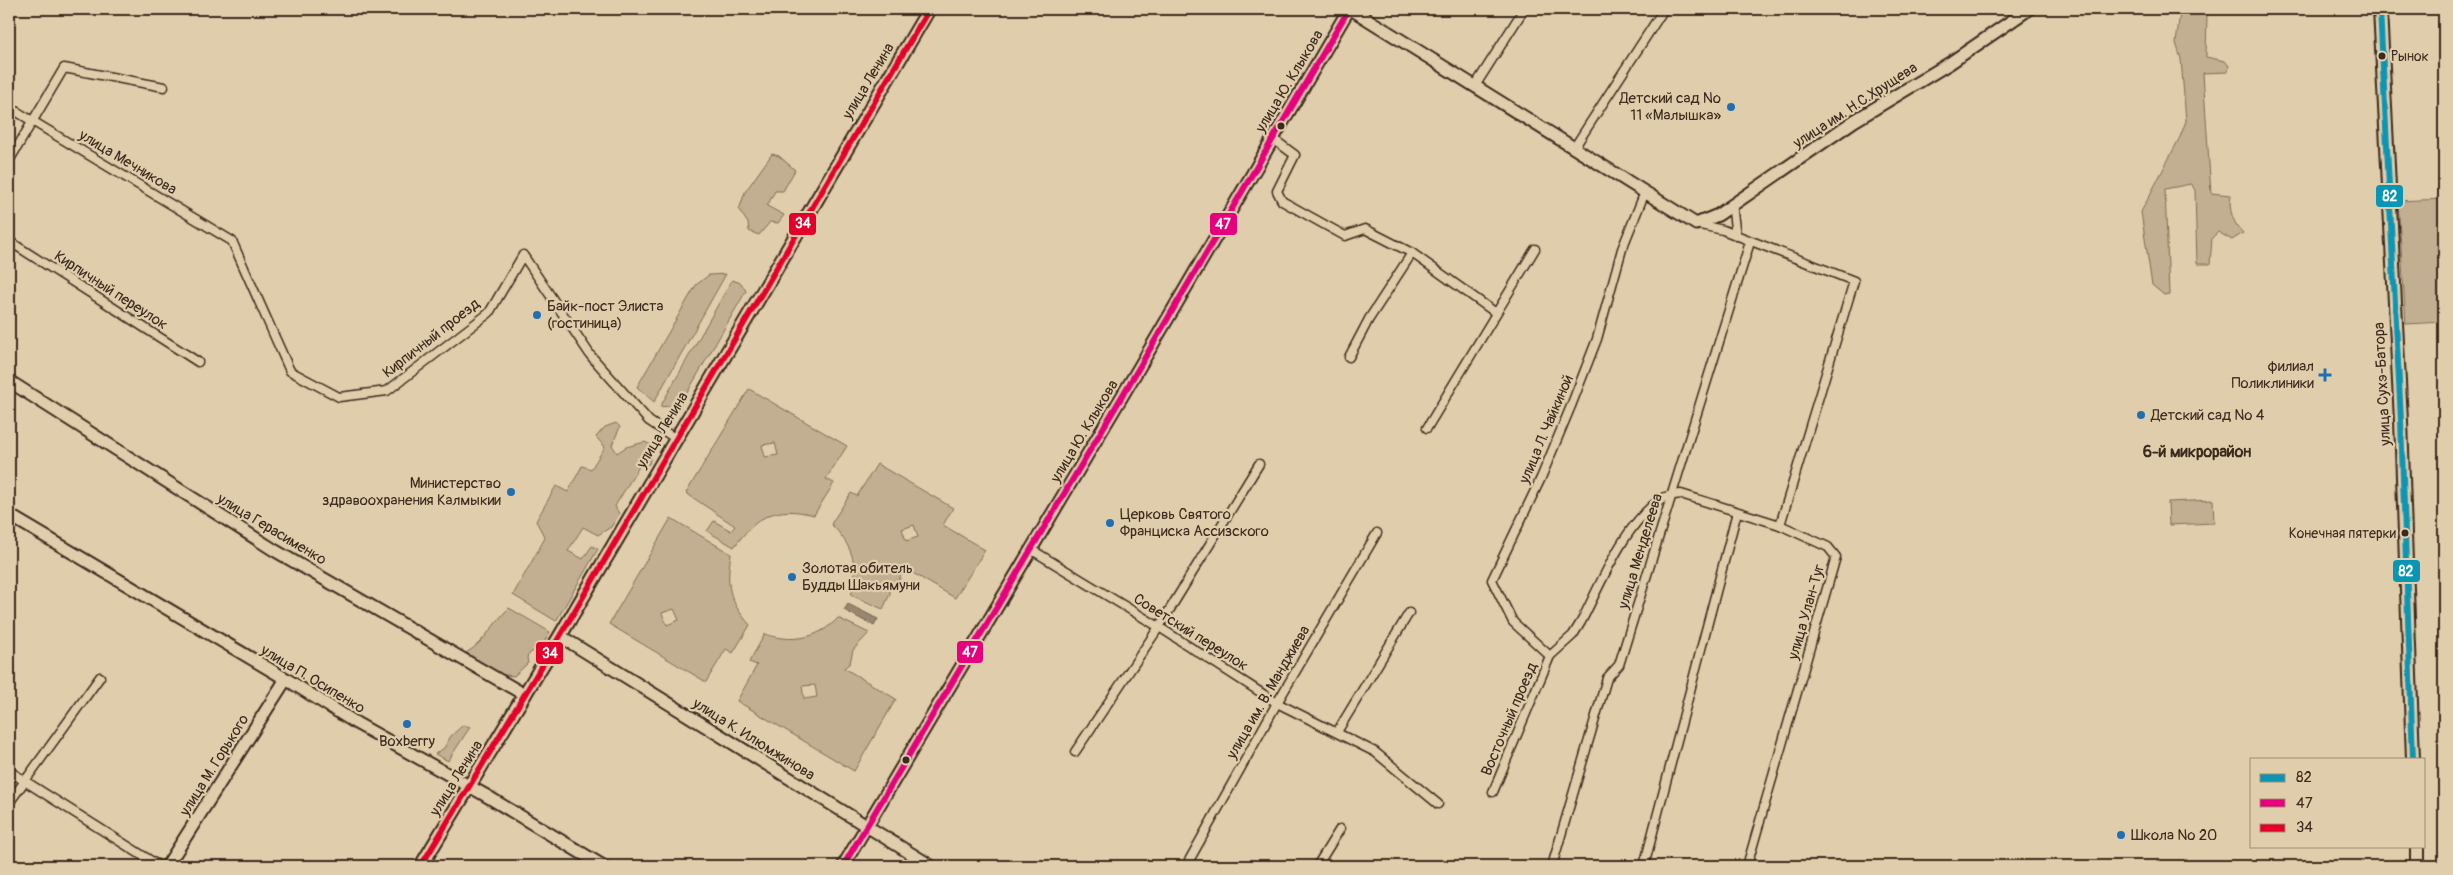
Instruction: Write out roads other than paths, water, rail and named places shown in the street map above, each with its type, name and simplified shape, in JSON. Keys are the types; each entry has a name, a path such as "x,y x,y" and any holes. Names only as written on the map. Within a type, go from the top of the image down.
{"main road":[{"name":"улица Ленина","path":"421,866 560,636 929,9"},
{"path":"1350,9 1696,224"},
{"name":"улица Ю. Клыкова","path":"843,866 1032,550 1272,138 1350,9"},
{"name":"улица им. Н.С.Хрущева","path":"1696,224 1718,215 1854,122 1950,63 2029,9"},
{"name":"улица Сухэ-Батора","path":"2380,9 2401,421 2413,758"},
{"name":"улица Герасименко","path":"9,381 274,550 524,695"},
{"name":"улица П. Осипенко","path":"9,515 286,679 356,723 470,787 603,866"},
{"name":"улица К. Илюмжинова","path":"560,636 931,866"},
{"name":"улица М. Горького","path":"168,866 286,679"},
{"path":"2417,848 2417,866"}],"street":[{"path":"1474,86 1524,9"},
{"path":"1574,148 1664,9"},
{"path":"9,161 64,68 164,88"},
{"name":"улица Мечникова","path":"9,108 232,241 290,371 339,397 387,391"},
{"path":"1272,138 1295,155 1278,191 1282,201 1345,236 1365,229 1412,253 1496,313"},
{"name":"улица Л. Чайкиной","path":"1550,656 1513,622 1492,580 1542,478 1569,412 1597,339 1622,249 1645,192"},
{"path":"1732,204 1736,236"},
{"path":"1550,656 1573,634 1581,622 1629,532 1646,512 1665,497 1681,494 1780,525 1854,281 1723,230 1696,224"},
{"name":"Кирпичный переулок","path":"9,241 198,362"},
{"name":"улица Менделеева","path":"1552,866 1607,678 1619,665 1750,242"},
{"path":"1427,428 1535,249"},
{"path":"1349,358 1369,319 1412,253"},
{"name":"Кирпичный проезд","path":"387,391 489,313 523,256 591,356 649,421 676,439"},
{"path":"1075,752 1159,627 1259,464"},
{"path":"1644,866 1737,512"},
{"name":"улица Улан-Туг","path":"1747,866 1836,557 1828,547 1780,525"},
{"name":"улица им. В. Манджиева","path":"1186,866 1277,702 1377,533"},
{"name":"Советский переулок","path":"1032,550 1159,627 1277,702 1338,732"},
{"path":"1409,613 1338,732 1375,752 1438,804"},
{"name":"Восточный проезд","path":"1493,792 1550,656"},
{"path":"9,803 100,677"},
{"path":"9,771 159,866"},
{"path":"1317,866 1340,829"}],"place":[{"name":"Рынок","path":"2382,56"},
{"name":"Детский сад № 11 «Малышка»","path":"1731,107"},
{"name":"Байк-пост Элиста (гостиница)","path":"537,315"},
{"name":"филиал Поликлиники","path":"2325,375"},
{"name":"Детский сад № 4","path":"2141,415"},
{"name":"Министерство здравоохранения Калмыкии","path":"511,492"},
{"name":"Церковь Святого Франциска Ассизского","path":"1110,523"},
{"name":"Конечная пятерки","path":"2405,533"},
{"name":"Золотая обитель Будды Шакьямуни","path":"792,577"},
{"name":"Boxberry","path":"407,724"},
{"name":"Школа № 20","path":"2121,835"}],"district":[{"name":"6-й микрорайон","path":"2197,451"}]}
